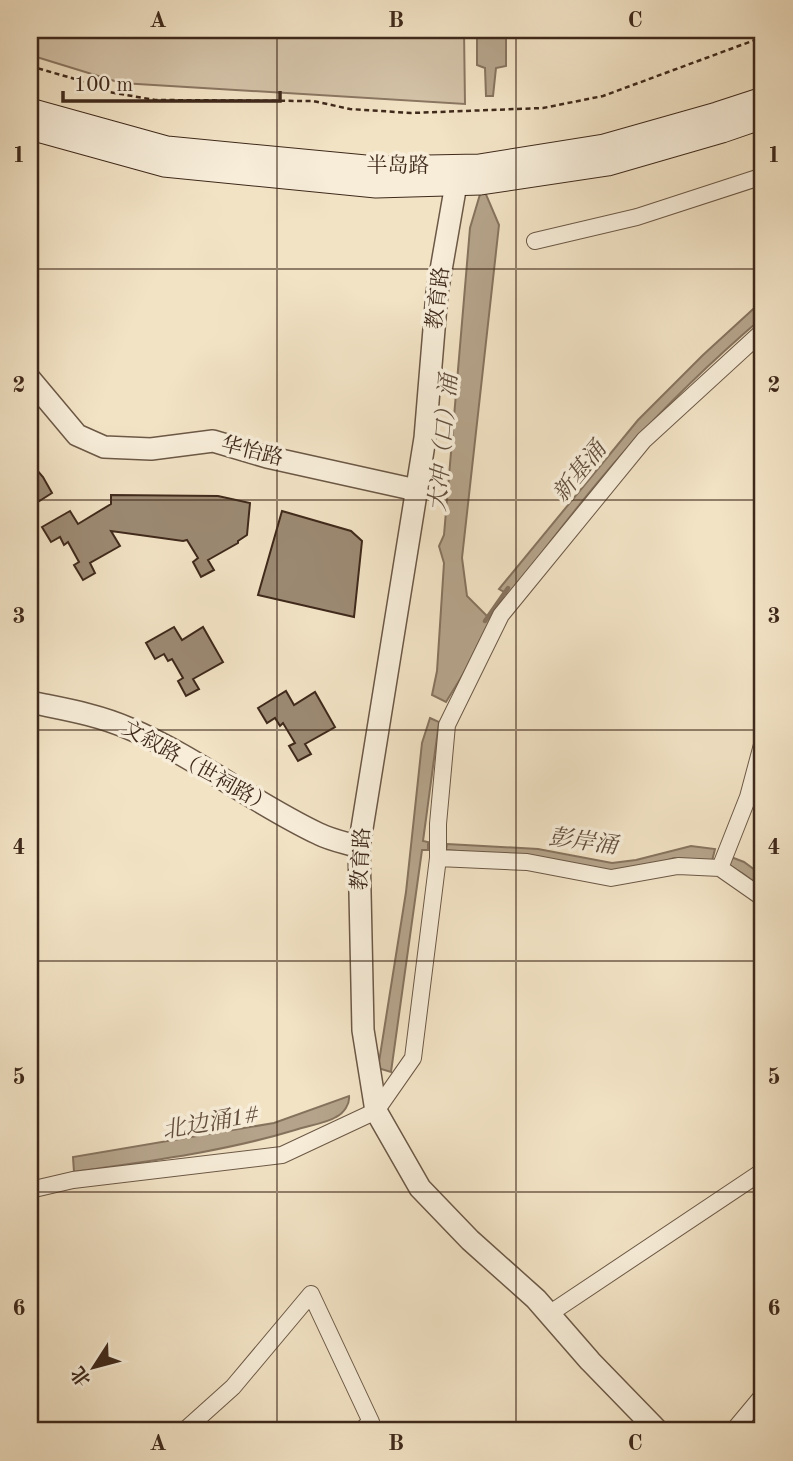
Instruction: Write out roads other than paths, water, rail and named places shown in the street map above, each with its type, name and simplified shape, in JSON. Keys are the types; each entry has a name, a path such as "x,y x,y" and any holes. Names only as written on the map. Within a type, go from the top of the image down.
{"main road":[{"name":"半岛路","path":"30,110 167,148 376,168 479,166 604,146 763,99"},
{"name":"半岛路","path":"30,128 164,165 376,186 481,183 608,164 763,117"}],"street":[{"path":"535,241 637,218 763,176"},
{"name":"教育路","path":"456,184 438,293 425,438 359,847 363,1030 376,1111 420,1188 470,1240 536,1299 590,1361 658,1431"},
{"path":"30,1190 73,1180 282,1155 376,1111 413,1058 438,858 438,824 447,725 501,615 644,440 763,331"},
{"name":"华怡路","path":"30,379 77,435 104,447 151,449 213,441 267,457 416,490"},
{"name":"文叙路（世祠路）","path":"30,702 101,717 130,728 321,836 359,847"},
{"path":"720,868 748,797 763,741"},
{"path":"438,858 527,862 611,878 678,866 720,868 763,898"},
{"path":"549,1314 763,1171"},
{"path":"184,1431 233,1387 311,1294 371,1422 360,1431"},
{"path":"733,1431 763,1395"}],"waterway":[{"name":"新基涌","path":"485,621 508,588"}],"water label":[{"name":"大冲（口）涌","path":"444,443"},
{"name":"彭岸涌","path":"583,842"},
{"name":"北边涌1#","path":"211,1123"}]}
